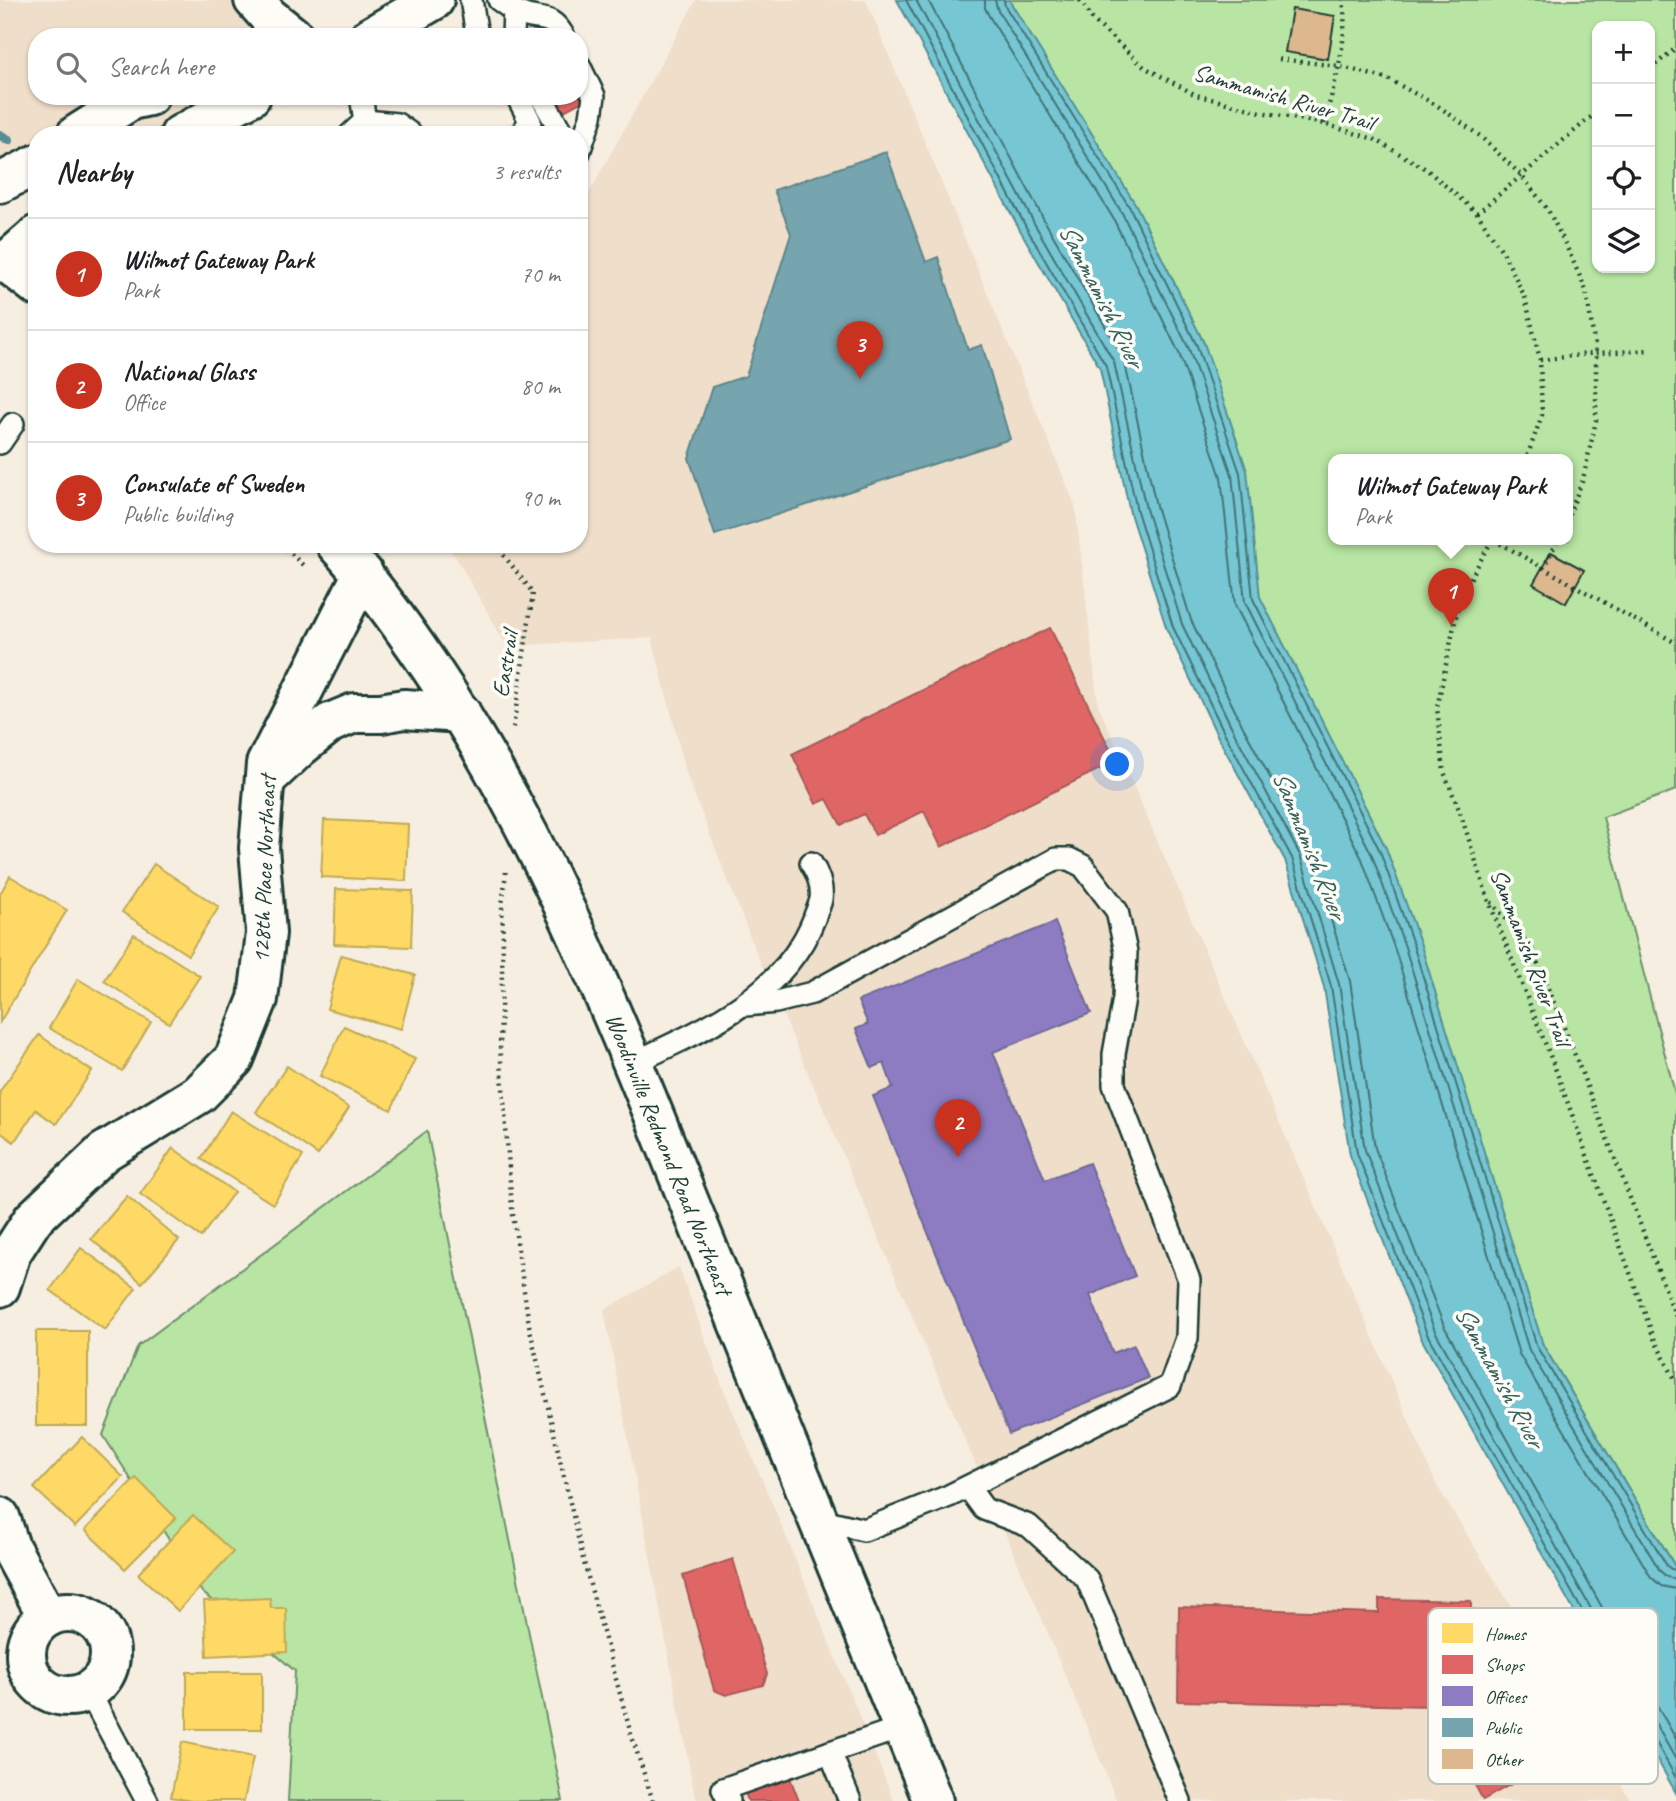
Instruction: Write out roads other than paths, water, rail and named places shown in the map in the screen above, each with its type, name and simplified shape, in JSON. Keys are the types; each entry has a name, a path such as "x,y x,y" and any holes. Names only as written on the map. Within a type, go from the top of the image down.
{"main road":[{"path":"386,28 434,0"},
{"path":"256,1 269,17 283,28"},
{"path":"90,126 123,105"},
{"path":"196,126 235,105"},
{"path":"0,183 28,169"},
{"path":"28,243 6,262 28,279"},
{"name":"Woodinville Redmond Road Northeast","path":"344,553 363,573 461,713 533,844 564,907 633,1063 933,1801"},
{"name":"128th Place Northeast","path":"0,1287 11,1253 33,1219 104,1152 199,1094 234,1059 258,999 266,933 259,848 266,764 363,573"},
{"path":"265,779 330,723 354,713 381,713 404,709 461,713"},
{"path":"0,1517 10,1547 48,1617"},
{"path":"62,1612 77,1613 91,1618 102,1628 109,1641 111,1656 108,1670 100,1683 89,1692 75,1697 60,1696 46,1691 35,1681 28,1668 26,1653 36,1626 48,1617 62,1612"}],"lane":[{"path":"471,0 476,28"},
{"path":"506,5 511,28"},
{"path":"506,5 520,14 544,19 559,28"},
{"path":"588,84 594,96 588,126"},
{"path":"358,126 362,105"},
{"path":"522,105 530,121 527,126"},
{"path":"546,105 558,126"},
{"path":"378,126 400,126"},
{"path":"0,443 13,424"},
{"path":"746,1004 776,1002 812,993 1056,859 1069,859 1083,866 1116,911 1126,952 1124,998 1114,1054 1114,1085 1189,1280 1187,1338 1170,1386 968,1486 864,1530 818,1519"},
{"path":"633,1063 684,1039 746,1004 783,971 807,936 822,897 817,873 811,863"},
{"path":"968,1486 984,1509 1029,1526 1087,1579 1181,1801"},
{"path":"89,1692 147,1801"},
{"path":"729,1801 723,1789 903,1727"},
{"path":"831,1752 850,1801"}],"water":[{"name":"Sammamish River","path":"897,0 1009,0 1136,205 1204,343 1247,471 1260,597 1386,848 1420,942 1543,1345 1676,1568 1676,1793 1658,1761 1658,1608 1572,1608 1421,1338 1350,1155 1324,987 1285,860 1218,737 1167,630 1130,513 1100,368 1020,230"}],"waterway":[{"path":"0,135 9,140"}],"place":[{"name":"Consulate of Sweden","path":"860,379"},
{"name":"Wilmot Gateway Park","path":"1451,626"},
{"name":"National Glass","path":"958,1157"}]}
